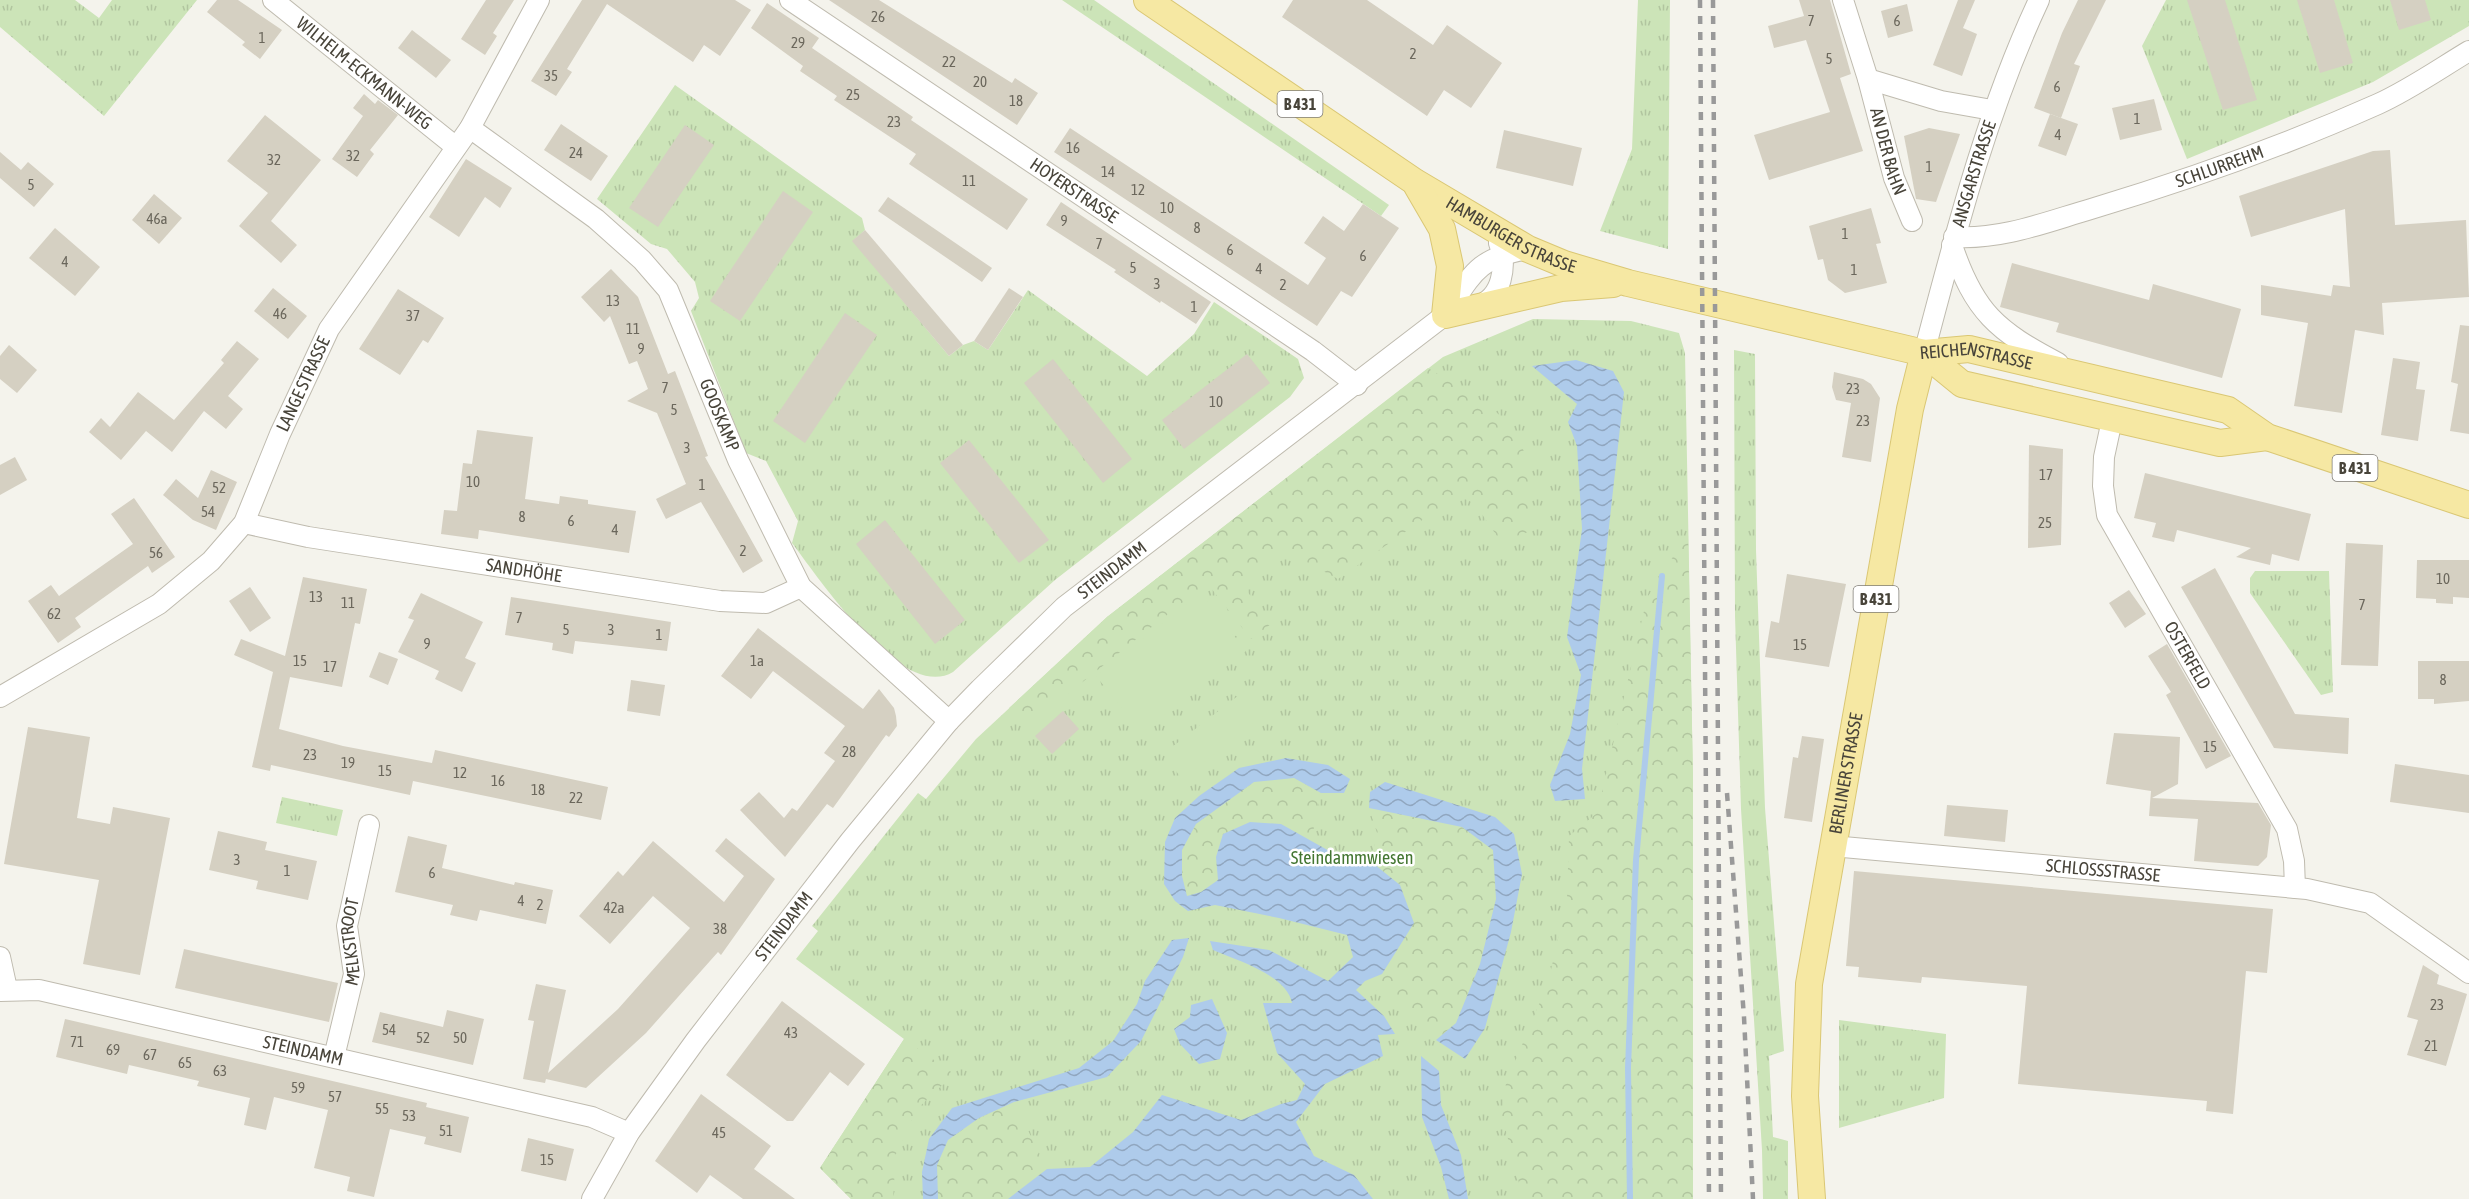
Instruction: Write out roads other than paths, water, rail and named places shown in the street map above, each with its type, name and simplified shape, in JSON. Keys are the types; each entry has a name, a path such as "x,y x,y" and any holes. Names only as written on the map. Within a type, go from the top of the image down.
{"main road":[{"name":"HAMBURGER STRASSE","path":"1147,0 1415,182 1498,242 1528,249 1564,264 1628,283 1924,353"},
{"path":"1415,182 1442,229 1450,266 1444,315 1561,288 1628,283"},
{"name":"REICHENSTRASSE","path":"1924,353 1969,349 2228,410 2267,437 2469,506"},
{"name":"REICHENSTRASSE","path":"1924,353 1962,384 2220,443 2267,437"},
{"name":"BERLINER STRASSE","path":"1812,1199 1805,1096 1809,984 1910,409 1924,353"}],"street":[{"name":"WILHELM-ECKMANN-WEG","path":"273,0 456,147"},
{"name":"LANGE STRASSE","path":"0,696 159,604 211,561 244,523 280,434 329,329 470,128 539,0"},
{"name":"HOYERSTRASSE","path":"790,0 1313,351 1357,385"},
{"name":"AN DER BAHN","path":"1843,0 1868,79 1894,178 1912,221"},
{"name":"ANSGARSTRASSE","path":"1924,353 1953,241 1992,111 2012,58 2039,0"},
{"name":"SCHLURREHM","path":"1953,241 1984,238 2026,228 2136,195 2224,164 2380,103 2469,51"},
{"name":"AN DER BAHN","path":"1868,79 1941,101 1992,111"},
{"name":"GOOSKAMP","path":"470,128 596,219 642,260 668,290 738,460 801,587 949,722"},
{"path":"1953,241 1964,280 1984,313 2023,345 2084,377"},
{"name":"STEINDAMM","path":"1444,315 1481,305 1498,288 1504,268 1498,242"},
{"name":"STEINDAMM","path":"3,990 39,990 334,1057 592,1117 629,1133 850,841 949,722 1064,607 1357,385 1444,315 1476,268 1498,242"},
{"name":"OSTERFELD","path":"2112,420 2104,457 2103,486 2107,515 2287,830 2294,861 2295,888"},
{"name":"SANDHÖHE","path":"244,523 308,537 720,601 766,603 801,587"},
{"name":"MELKSTROOT","path":"334,1057 354,974 347,926 369,825"},
{"name":"SCHLOSSSTRASSE","path":"1832,846 1883,853 2295,888 2370,903 2469,973"},
{"path":"0,957 3,990"},
{"path":"592,1199 629,1133"}],"water":[{"path":"1576,360 1613,371 1624,392 1582,769 1585,799 1555,801 1550,785 1570,734 1581,675 1567,637 1582,529 1577,446 1568,422 1577,404 1532,366"},
{"path":"1286,758 1328,765 1350,779 1344,793 1321,793 1294,778 1254,782 1196,824 1182,850 1182,876 1187,896 1201,892 1218,880 1216,857 1223,834 1250,822 1281,824 1340,857 1369,860 1400,885 1414,923 1382,974 1365,981 1356,990 1384,1016 1395,1034 1378,1035 1383,1056 1325,1084 1296,1122 1314,1156 1354,1175 1373,1199 1008,1199 1047,1169 1090,1167 1133,1132 1162,1095 1241,1120 1297,1100 1305,1084 1277,1053 1263,1003 1292,1003 1288,993 1281,984 1259,970 1213,950 1210,941 1269,950 1328,981 1353,957 1347,935 1215,905 1188,911 1175,901 1164,884 1165,842 1175,818 1199,796 1239,768"},
{"path":"1385,782 1495,817 1514,834 1522,874 1511,932 1485,1028 1465,1059 1436,1040 1456,1023 1480,964 1496,899 1493,850 1462,827 1369,808 1370,792"},
{"path":"1189,938 1183,957 1141,1041 1107,1077 1014,1102 979,1118 948,1140 937,1165 938,1199 923,1199 922,1172 929,1139 952,1108 1079,1068 1113,1041 1137,1004 1145,981 1172,940"},
{"path":"1212,999 1227,1033 1220,1059 1199,1064 1180,1044 1174,1029 1190,1017 1191,1005"},
{"path":"1421,1056 1439,1071 1441,1105 1461,1155 1468,1199 1449,1199 1441,1167 1422,1117"}],"waterway":[{"path":"1630,1199 1628,1068 1636,860 1662,576"}],"railway":[{"path":"1700,0 1709,1199"},
{"path":"1713,0 1721,1199"},
{"path":"1727,793 1744,1017 1753,1199"}],"park label":[{"name":"Steindammwiesen","path":"1352,858"}]}
